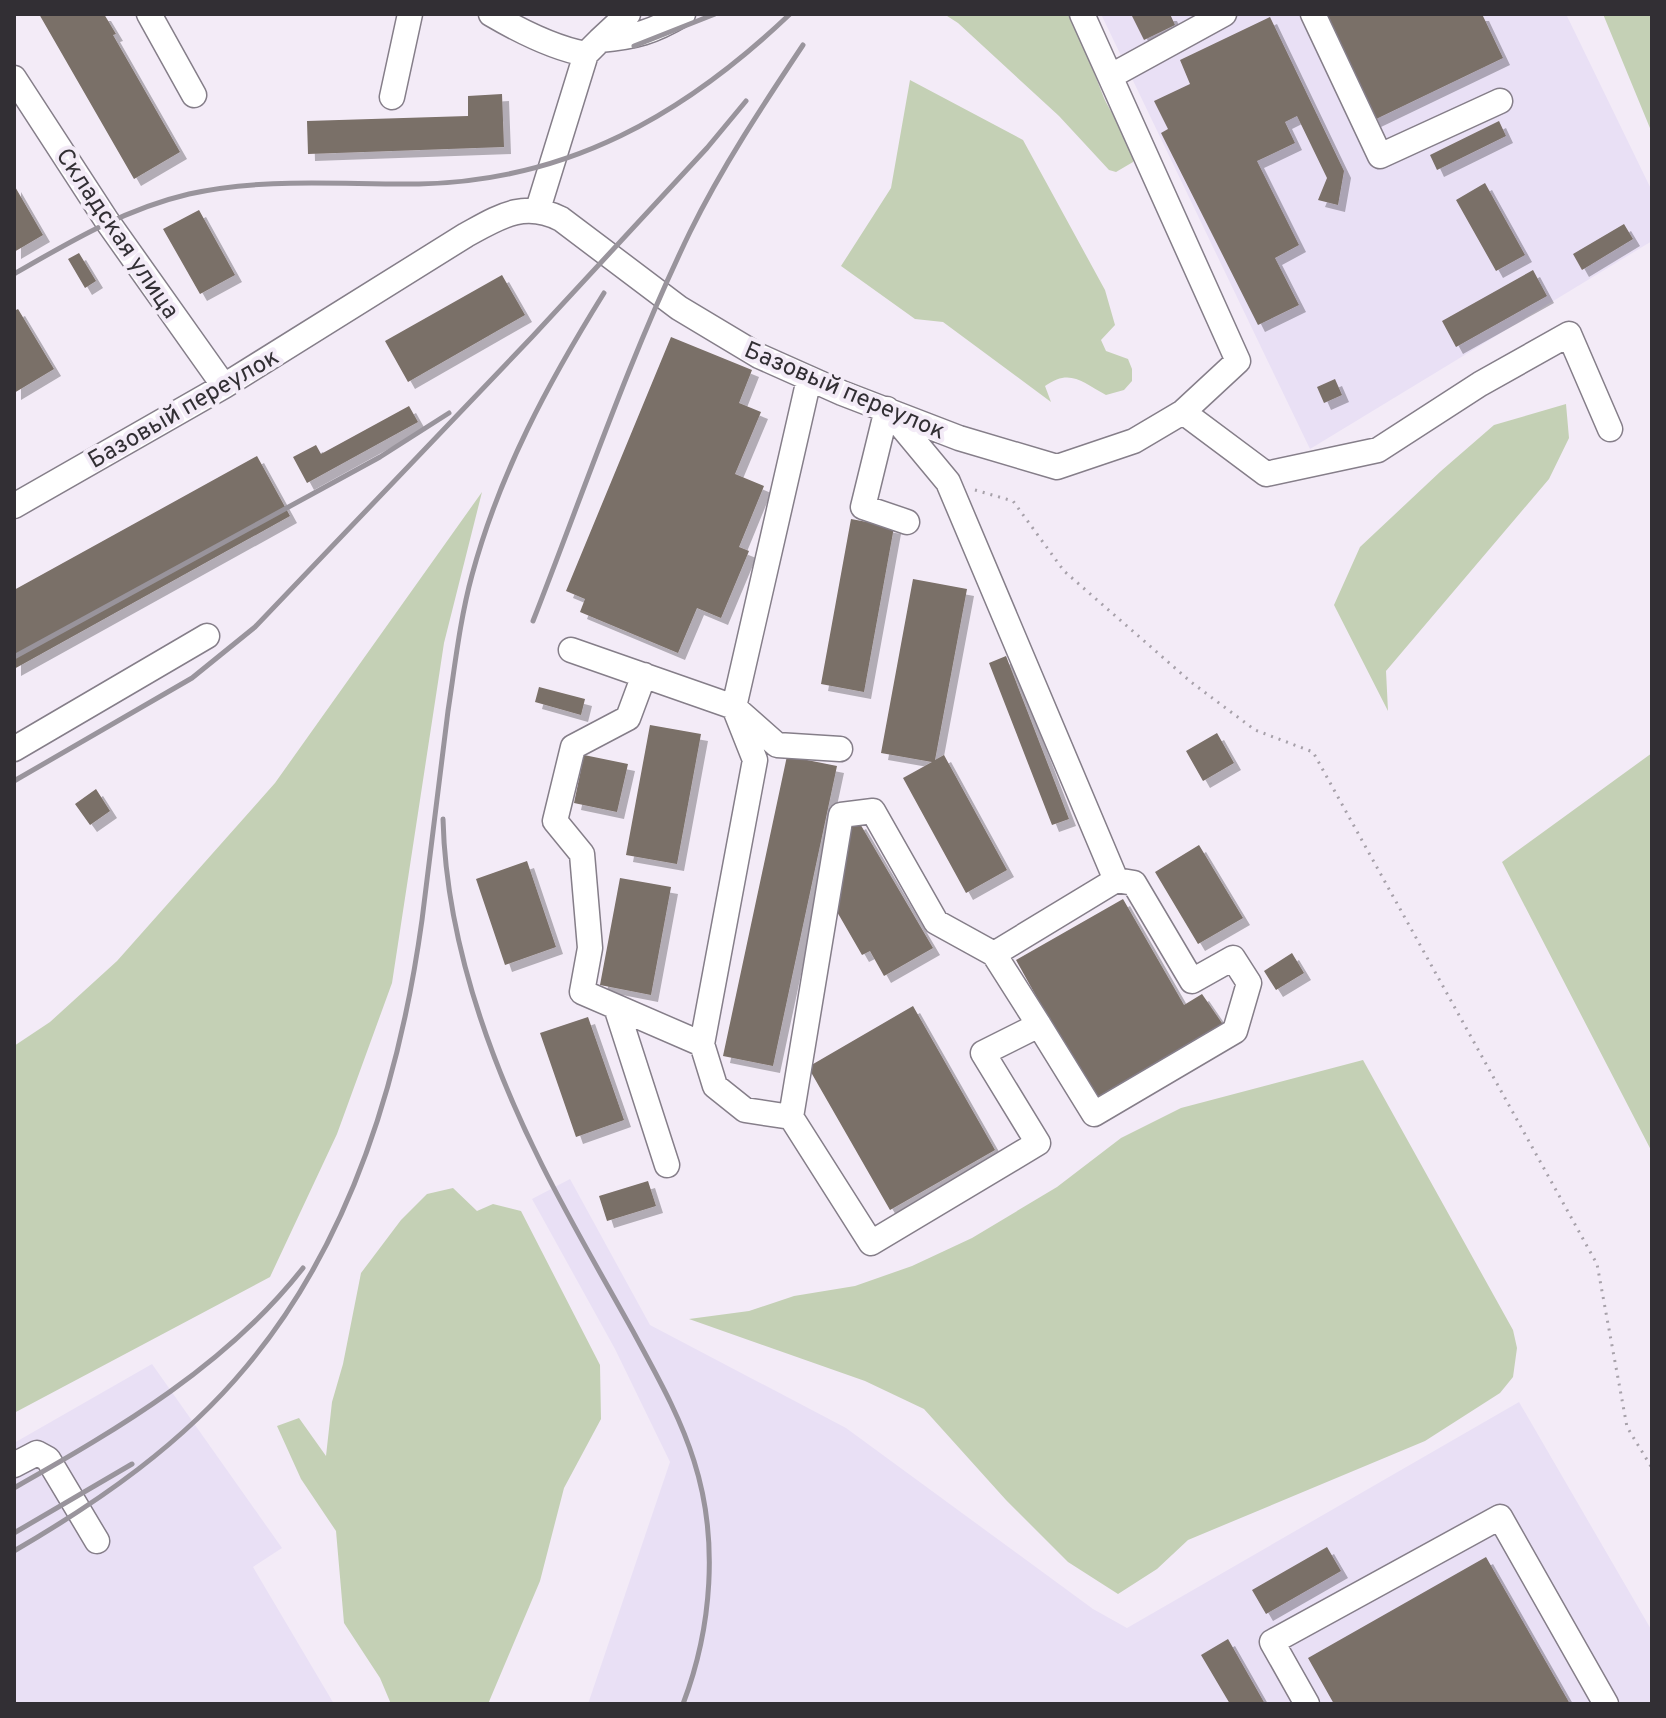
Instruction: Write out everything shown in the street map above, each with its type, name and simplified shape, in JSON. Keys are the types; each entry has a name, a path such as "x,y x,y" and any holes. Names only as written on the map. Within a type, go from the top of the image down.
{"street":[{"path":"149,14 194,95"},
{"path":"392,97 410,14"},
{"path":"491,14 514,28 569,51 650,32 683,14"},
{"path":"538,209 593,47 628,14"},
{"name":"Базовый переулок","path":"14,506 224,386 466,235 525,209 538,209 561,219 623,268 704,325 740,346 809,379 959,438 1057,467 1134,441 1183,412 1238,361 1082,14"},
{"path":"1111,76 1224,14"},
{"path":"1313,14 1380,156 1500,101"},
{"name":"Складская улица","path":"14,78 107,221 224,386"},
{"path":"1183,412 1266,474 1378,450 1480,384 1569,334 1610,429"},
{"path":"791,1117 745,1110 715,1086 702,1044 755,760 734,707 809,379"},
{"path":"887,409 948,482 1116,880"},
{"path":"887,409 863,507 907,522"},
{"path":"14,749 207,636"},
{"path":"571,650 734,707 777,745 840,749"},
{"path":"644,675 628,718 573,747 555,821 582,854 590,948 582,992 702,1044"},
{"path":"994,954 1116,880 1134,883 1192,981 1233,958 1249,983 1235,1031 1094,1114 1039,1025 994,954 936,922 873,811 841,815 791,1117 871,1243 1038,1143 983,1053 1039,1025"},
{"path":"616,1007 667,1165"},
{"path":"14,1465 37,1453 48,1459 97,1541"},
{"path":"1307,1704 1272,1642 1500,1517 1606,1704"}],"path":[{"path":"948,482 1013,501 1064,571 1191,682 1255,730 1313,752 1597,1264 1627,1427 1652,1468"}],"shaded area":[{"path":"1101,14 1566,14 1652,191 1652,241 1310,449"},
{"path":"570,1179 650,1325 846,1428 1093,1609 1127,1628 1519,1402 1652,1631 1652,1704 588,1704 670,1462 615,1349 532,1199"},
{"path":"152,1364 282,1548 253,1567 334,1704 14,1704 14,1443"}],"green space":[{"path":"944,14 1071,14 1104,98 1130,145 1133,162 1116,172 1109,170 1059,116 958,23"},
{"path":"1603,14 1652,14 1652,133"},
{"path":"910,80 1023,140 1105,290 1115,325 1101,340 1106,351 1128,359 1132,381 1124,390 1106,395 1076,379 1062,378 1045,386 1051,402 943,322 915,319 841,266 891,188"},
{"path":"1566,404 1569,438 1549,479 1386,671 1388,711 1334,605 1360,547 1494,425"},
{"path":"482,492 444,643 392,983 337,1134 270,1277 14,1413 14,1046 50,1022 117,961 275,783"},
{"path":"1652,753 1652,1152 1502,862"},
{"path":"1363,1060 1513,1330 1517,1348 1513,1377 1500,1393 1425,1441 1188,1540 1157,1569 1118,1594 1068,1562 1006,1500 924,1409 865,1381 689,1319 749,1311 794,1296 855,1286 912,1266 972,1238 1057,1187 1121,1138 1181,1108"},
{"path":"453,1188 477,1211 493,1204 521,1211 600,1365 601,1419 564,1488 540,1581 488,1704 391,1704 380,1678 344,1623 336,1531 301,1479 277,1426 299,1418 326,1456 332,1402 361,1273 401,1220 427,1194"}],"building":[{"path":"39,14 104,14 180,152 134,179"},
{"path":"1131,14 1170,14 1175,25 1144,40"},
{"path":"1323,14 1482,14 1503,58 1374,120"},
{"path":"1270,17 1344,171 1338,205 1318,200 1327,178 1297,116 1285,122 1295,143 1257,161 1299,245 1275,258 1299,305 1258,325 1161,133 1168,129 1154,101 1190,84 1180,60"},
{"path":"502,94 504,147 308,154 307,121 468,116 468,96"},
{"path":"1499,121 1506,136 1437,170 1430,155"},
{"path":"1485,183 1525,255 1496,271 1456,200"},
{"path":"14,185 43,235 14,252"},
{"path":"199,210 235,275 200,294 163,229"},
{"path":"1624,224 1633,239 1582,270 1573,254"},
{"path":"79,253 96,281 85,288 68,259"},
{"path":"1533,270 1547,296 1456,347 1442,321"},
{"path":"502,275 525,315 408,382 385,341"},
{"path":"18,309 54,369 14,393 14,311"},
{"path":"671,337 752,370 739,403 761,412 735,474 764,486 739,547 749,551 721,618 697,608 678,653 580,612 585,599 566,591"},
{"path":"1335,379 1342,395 1324,403 1317,387"},
{"path":"409,406 418,422 307,483 293,457 316,445 321,454"},
{"path":"257,456 290,516 14,669 14,590"},
{"path":"851,519 894,527 864,692 821,684"},
{"path":"913,579 967,589 935,760 944,755 1007,870 966,893 903,778 932,762 881,753"},
{"path":"1006,656 1069,819 1052,825 989,663"},
{"path":"539,687 585,699 581,715 535,702"},
{"path":"650,725 701,734 677,864 626,855"},
{"path":"1217,733 1234,763 1203,781 1186,751"},
{"path":"584,755 628,764 617,812 574,803"},
{"path":"787,756 837,766 773,1066 723,1056"},
{"path":"96,789 110,811 90,825 75,804"},
{"path":"859,822 933,948 884,976 870,951 862,955 836,910 849,828"},
{"path":"1199,845 1243,918 1198,944 1155,872"},
{"path":"527,861 556,947 505,965 476,879"},
{"path":"620,878 671,887 651,995 600,985"},
{"path":"1123,899 1184,1005 1202,994 1224,1026 1095,1102 1016,960"},
{"path":"1292,953 1304,973 1276,990 1264,971"},
{"path":"913,1006 995,1150 890,1210 808,1067"},
{"path":"588,1017 624,1120 576,1137 540,1033"},
{"path":"648,1181 656,1206 607,1221 599,1196"},
{"path":"1327,1547 1341,1571 1266,1614 1252,1590"},
{"path":"1486,1557 1570,1704 1334,1704 1308,1658"},
{"path":"1228,1639 1265,1704 1230,1704 1201,1655"}],"railway":[{"path":"634,46 715,14"},
{"path":"14,274 121,217 189,194 246,185 419,184 473,180 574,156 621,136 708,83 790,14"},
{"path":"533,621 627,376 690,232 729,160 803,45"},
{"path":"14,781 192,678 255,627 532,337 707,148 746,101"},
{"path":"14,1551 78,1512 138,1469 221,1395 283,1318 315,1267 342,1213 365,1156 400,1039 422,920 456,659 472,575 511,464 545,395 604,293"},
{"path":"14,657 380,457 449,413"},
{"path":"443,819 452,909 488,1041 553,1187 668,1396 694,1461 707,1521 709,1583 700,1645 683,1704"},
{"path":"14,1488 170,1392 241,1335 303,1268"},
{"path":"14,1533 132,1464"}]}
